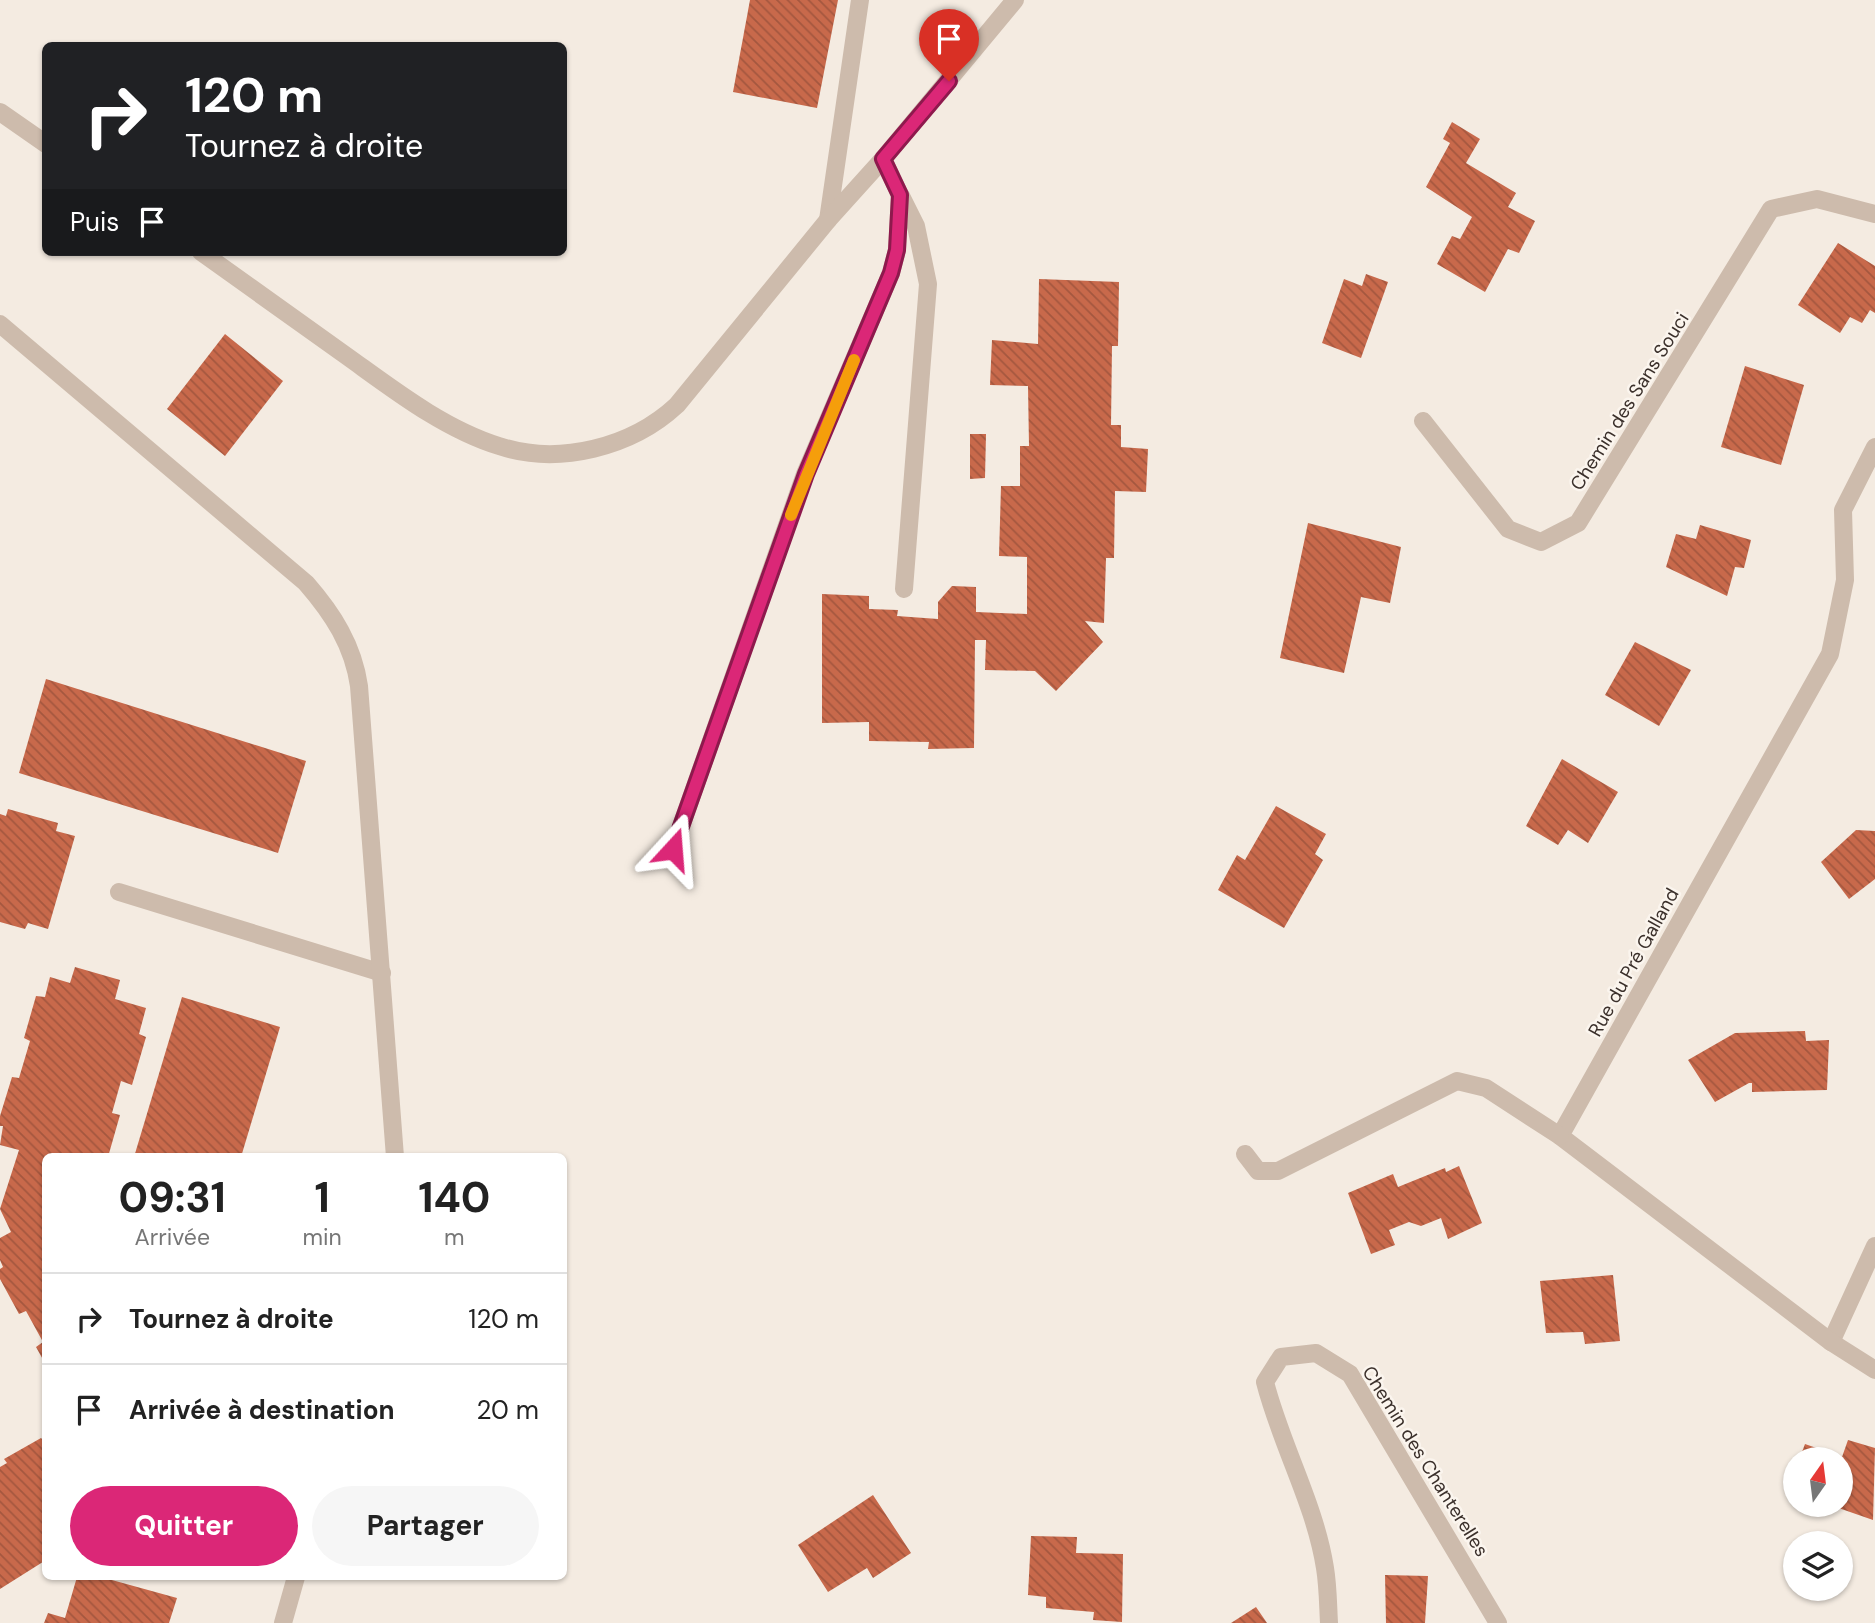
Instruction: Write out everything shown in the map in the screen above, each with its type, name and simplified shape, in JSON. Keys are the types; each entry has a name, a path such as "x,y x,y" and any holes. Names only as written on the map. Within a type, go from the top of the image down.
{"street":[{"path":"828,220 860,0"},
{"path":"207,256 396,391 442,419 499,447 550,454 589,450 639,434 657,423 677,405 828,220 883,159 1014,0"},
{"path":"0,112 42,141"},
{"path":"883,159 916,226 928,284 904,589"},
{"path":"673,849 806,474 891,273 897,250 900,195"},
{"name":"Chemin des Sans Souci","path":"1423,421 1508,529 1541,542 1578,523 1771,209 1817,199 1875,214"},
{"path":"0,324 306,583 327,607 349,643 359,686 396,1153"},
{"name":"Rue du Pré Galland","path":"1560,1136 1830,654 1845,580 1843,510 1875,447"},
{"path":"119,892 382,973"},
{"path":"1245,1154 1258,1171 1278,1171 1457,1081 1486,1088 1560,1136 1831,1342 1875,1370"},
{"path":"1831,1342 1875,1246"},
{"name":"Chemin des Chanterelles","path":"1329,1623 1322,1557 1265,1382 1281,1357 1316,1353 1350,1374 1497,1623"},
{"path":"284,1623 295,1580"}],"building":[{"path":"750,0 838,0 817,108 733,92"},
{"path":"1452,122 1480,139 1466,163 1516,193 1508,207 1535,221 1519,253 1508,249 1485,292 1437,264 1452,236 1460,239 1472,217 1426,187 1450,143 1443,139"},
{"path":"1838,243 1875,266 1875,313 1870,310 1862,323 1850,317 1840,333 1798,305"},
{"path":"1366,274 1388,282 1361,358 1322,343 1344,279 1362,286"},
{"path":"1039,279 1119,282 1118,346 1112,346 1111,425 1121,425 1121,447 1148,449 1146,492 1115,491 1114,558 1106,558 1104,623 1085,621 1103,642 1056,691 1035,671 985,670 986,640 975,640 974,748 928,749 929,742 869,741 869,722 822,723 822,594 869,596 869,609 898,610 897,616 938,619 938,602 952,586 976,587 976,612 1027,614 1027,557 999,556 1001,486 1020,486 1020,446 1029,446 1028,386 990,385 992,340 1038,344"},
{"path":"225,334 283,381 225,456 167,409"},
{"path":"1745,366 1804,385 1781,465 1721,447"},
{"path":"970,434 986,434 985,478 970,479"},
{"path":"1308,523 1401,547 1390,603 1361,597 1344,673 1280,658"},
{"path":"1700,525 1751,540 1744,568 1735,567 1727,596 1666,567 1676,534 1696,539"},
{"path":"1635,642 1691,670 1659,726 1605,695"},
{"path":"46,679 306,761 278,853 19,773"},
{"path":"1562,759 1618,792 1588,843 1568,830 1558,845 1526,826"},
{"path":"1276,806 1326,834 1315,854 1323,860 1284,928 1218,890 1237,855 1245,860"},
{"path":"8,809 58,823 56,831 75,836 48,929 28,923 25,929 0,922 0,814 6,816"},
{"path":"1856,830 1875,831 1875,879 1849,899 1821,862"},
{"path":"75,967 120,980 115,999 146,1008 139,1034 146,1037 132,1085 121,1081 112,1113 120,1115 109,1153 42,1153 42,1340 26,1311 19,1314 0,1279 0,1269 3,1267 0,1260 0,1238 11,1232 0,1209 19,1150 0,1145 3,1126 0,1126 0,1116 12,1077 19,1078 30,1041 24,1038 36,996 45,997 50,977 70,983"},
{"path":"182,997 280,1027 242,1153 135,1153"},
{"path":"1805,1031 1806,1041 1829,1040 1827,1090 1752,1092 1752,1083 1749,1083 1715,1102 1688,1060 1735,1033"},
{"path":"1459,1166 1482,1223 1448,1239 1441,1218 1421,1226 1409,1222 1389,1230 1395,1245 1371,1254 1348,1193 1393,1174 1398,1187 1445,1168 1446,1172"},
{"path":"1613,1275 1620,1341 1585,1344 1583,1332 1546,1333 1540,1281"},
{"path":"42,1343 42,1358 36,1347"},
{"path":"42,1439 42,1563 0,1589 0,1467 7,1463 4,1459"},
{"path":"1848,1440 1875,1448 1873,1520 1853,1513 1853,1447 1846,1447"},
{"path":"873,1495 911,1553 873,1578 867,1568 828,1592 798,1545"},
{"path":"1031,1536 1077,1537 1076,1553 1123,1554 1122,1622 1093,1620 1094,1612 1046,1608 1046,1597 1028,1595"},
{"path":"1385,1575 1428,1576 1425,1623 1386,1623"},
{"path":"76,1580 112,1580 177,1598 169,1623 44,1623 48,1613 65,1618"},
{"path":"1256,1607 1267,1623 1231,1623"}],"slow traffic":[{"path":"791,515 854,360"}],"route":[{"path":"673,849 806,474 891,273 897,250 900,195 883,159 949,81"}]}
